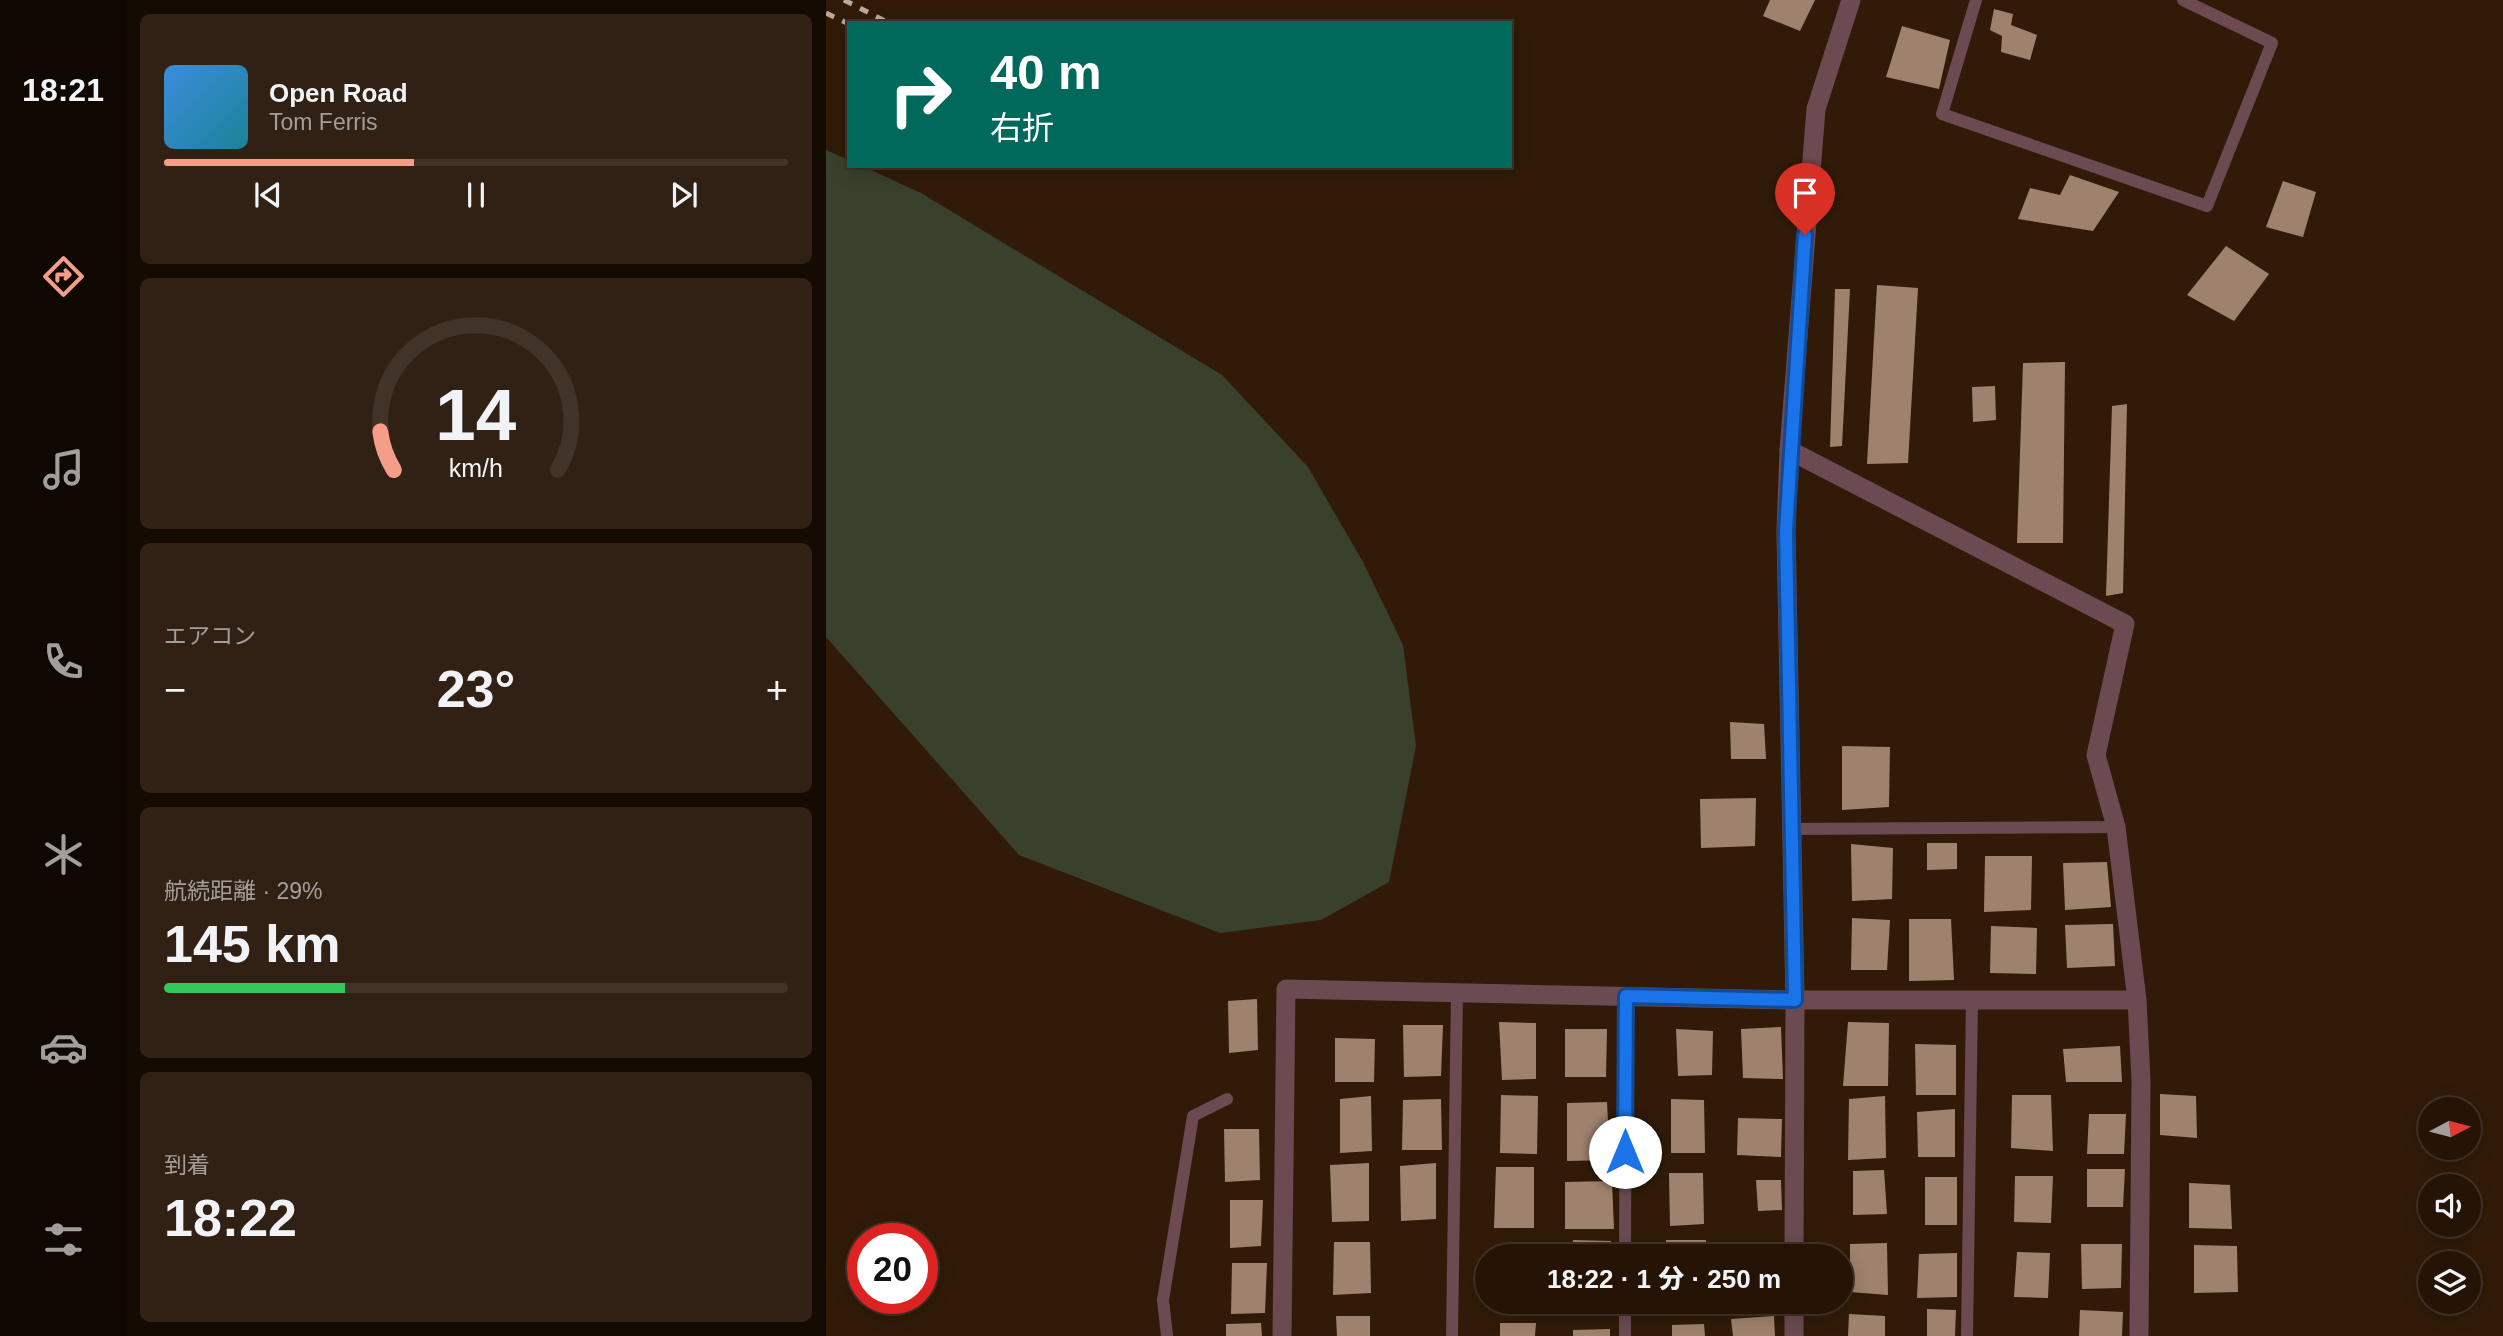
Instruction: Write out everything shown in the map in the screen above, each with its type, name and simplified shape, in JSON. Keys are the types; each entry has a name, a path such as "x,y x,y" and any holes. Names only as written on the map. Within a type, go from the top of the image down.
{"street":[{"path":"1794,1244 1795,1000 1786,531 1789,450 1816,109 1848,2"},
{"path":"1789,450 2124,624 2096,755 2116,827 2137,1000 2141,1080 2139,1336"},
{"path":"1282,1336 1286,989 1795,1000 2137,1000"},
{"path":"1794,1314 1794,1336"}],"lane":[{"path":"1976,0 1942,114 2207,206 2273,43 2183,0"},
{"path":"1792,829 2116,827"},
{"path":"1452,1336 1457,992"},
{"path":"1625,1244 1626,996"},
{"path":"1967,1336 1972,999"},
{"path":"1167,1336 1163,1300 1193,1116 1227,1099"},
{"path":"1625,1314 1625,1336"}],"green space":[{"path":"826,150 847,159 847,168 866,168 921,193 1222,375 1308,467 1363,562 1403,645 1416,746 1389,882 1321,920 1220,933 1019,855 826,637"}],"building":[{"path":"1770,0 1815,0 1800,31 1763,16"},
{"path":"1994,9 2013,14 2011,25 2037,35 2030,60 2001,52 2002,36 1990,30"},
{"path":"1902,26 1950,40 1939,89 1886,77"},
{"path":"2070,175 2119,192 2093,231 2018,219 2030,188 2060,195"},
{"path":"2283,181 2316,192 2303,237 2266,227"},
{"path":"2226,246 2269,274 2234,321 2187,295"},
{"path":"1877,285 1918,288 1908,463 1867,464"},
{"path":"1835,289 1850,289 1842,446 1830,447"},
{"path":"2065,362 2063,543 2017,543 2023,363"},
{"path":"1995,386 1996,420 1973,422 1972,387"},
{"path":"2127,404 2123,593 2106,596 2112,406"},
{"path":"1730,722 1764,724 1766,759 1731,759"},
{"path":"1842,746 1890,747 1889,807 1842,810"},
{"path":"1756,798 1755,846 1701,848 1700,799"},
{"path":"1927,843 1957,843 1957,869 1927,870"},
{"path":"1851,844 1893,848 1892,899 1852,901"},
{"path":"1985,856 2032,856 2031,910 1984,912"},
{"path":"2107,862 2111,907 2065,910 2063,863"},
{"path":"1852,918 1890,920 1887,970 1851,970"},
{"path":"1909,919 1951,919 1954,980 1909,981"},
{"path":"2113,924 2115,966 2067,968 2065,925"},
{"path":"1991,926 2037,928 2036,974 1990,973"},
{"path":"1257,999 1258,1050 1229,1053 1228,1001"},
{"path":"1499,1022 1536,1023 1536,1079 1502,1080"},
{"path":"1848,1022 1889,1023 1888,1086 1843,1086"},
{"path":"1403,1025 1443,1025 1441,1076 1404,1077"},
{"path":"1781,1027 1783,1079 1743,1078 1741,1029"},
{"path":"1565,1029 1607,1029 1606,1077 1565,1077"},
{"path":"1676,1029 1713,1031 1712,1075 1678,1076"},
{"path":"1335,1038 1375,1039 1374,1082 1335,1082"},
{"path":"1915,1044 1956,1045 1956,1095 1916,1095"},
{"path":"2120,1046 2122,1082 2066,1082 2063,1049"},
{"path":"2160,1094 2196,1096 2197,1138 2160,1135"},
{"path":"1501,1095 1538,1096 1537,1154 1500,1153"},
{"path":"2012,1095 2051,1095 2053,1151 2011,1148"},
{"path":"1371,1096 1372,1151 1340,1153 1340,1099"},
{"path":"1885,1096 1886,1158 1848,1160 1849,1099"},
{"path":"1441,1099 1442,1150 1402,1150 1403,1100"},
{"path":"1671,1099 1704,1100 1705,1153 1671,1153"},
{"path":"1607,1102 1610,1160 1567,1161 1567,1103"},
{"path":"1955,1109 1955,1157 1918,1157 1917,1112"},
{"path":"2089,1114 2126,1114 2124,1154 2087,1154"},
{"path":"1738,1118 1782,1119 1781,1157 1737,1155"},
{"path":"1224,1129 1259,1129 1260,1180 1225,1182"},
{"path":"1369,1163 1369,1221 1332,1222 1330,1165"},
{"path":"1436,1163 1436,1219 1401,1221 1400,1166"},
{"path":"1496,1167 1534,1167 1534,1228 1494,1228"},
{"path":"2087,1169 2125,1169 2123,1207 2087,1207"},
{"path":"1884,1170 1887,1214 1853,1215 1853,1171"},
{"path":"1669,1173 1703,1173 1704,1224 1670,1226"},
{"path":"2015,1176 2053,1176 2051,1223 2014,1222"},
{"path":"1925,1177 1957,1177 1957,1225 1925,1225"},
{"path":"1756,1180 1781,1180 1782,1210 1758,1211"},
{"path":"1612,1181 1614,1229 1565,1229 1565,1182"},
{"path":"2189,1183 2230,1185 2232,1229 2189,1228"},
{"path":"1230,1200 1263,1200 1261,1246 1230,1248"},
{"path":"1573,1240 1611,1241 1611,1244 1573,1244"},
{"path":"1666,1240 1706,1240 1706,1244 1666,1244"},
{"path":"1334,1242 1370,1242 1371,1293 1333,1295"},
{"path":"1887,1243 1888,1295 1853,1292 1853,1244 1850,1244"},
{"path":"2081,1244 2122,1244 2121,1288 2082,1289"},
{"path":"2194,1245 2237,1246 2238,1292 2194,1293"},
{"path":"2017,1252 2050,1253 2048,1298 2014,1297"},
{"path":"1957,1253 1957,1297 1917,1298 1919,1254"},
{"path":"1232,1263 1267,1263 1265,1313 1231,1314"},
{"path":"1927,1309 1956,1310 1955,1336 1927,1336"},
{"path":"2080,1310 2123,1312 2122,1336 2079,1336"},
{"path":"1849,1314 1885,1316 1885,1336 1848,1336"},
{"path":"1336,1316 1370,1316 1370,1336 1337,1336"},
{"path":"1774,1316 1775,1336 1733,1336 1731,1319"},
{"path":"1261,1323 1262,1336 1226,1336 1226,1324"},
{"path":"1500,1323 1536,1323 1535,1336 1500,1336"},
{"path":"1704,1324 1705,1336 1672,1336 1672,1325"},
{"path":"1610,1329 1610,1336 1573,1336 1573,1330"}],"railway":[{"path":"844,0 885,21"},
{"path":"826,13 847,23"}],"route":[{"path":"1625,1152 1626,996 1795,1000 1786,531 1789,450 1805,235"}]}
